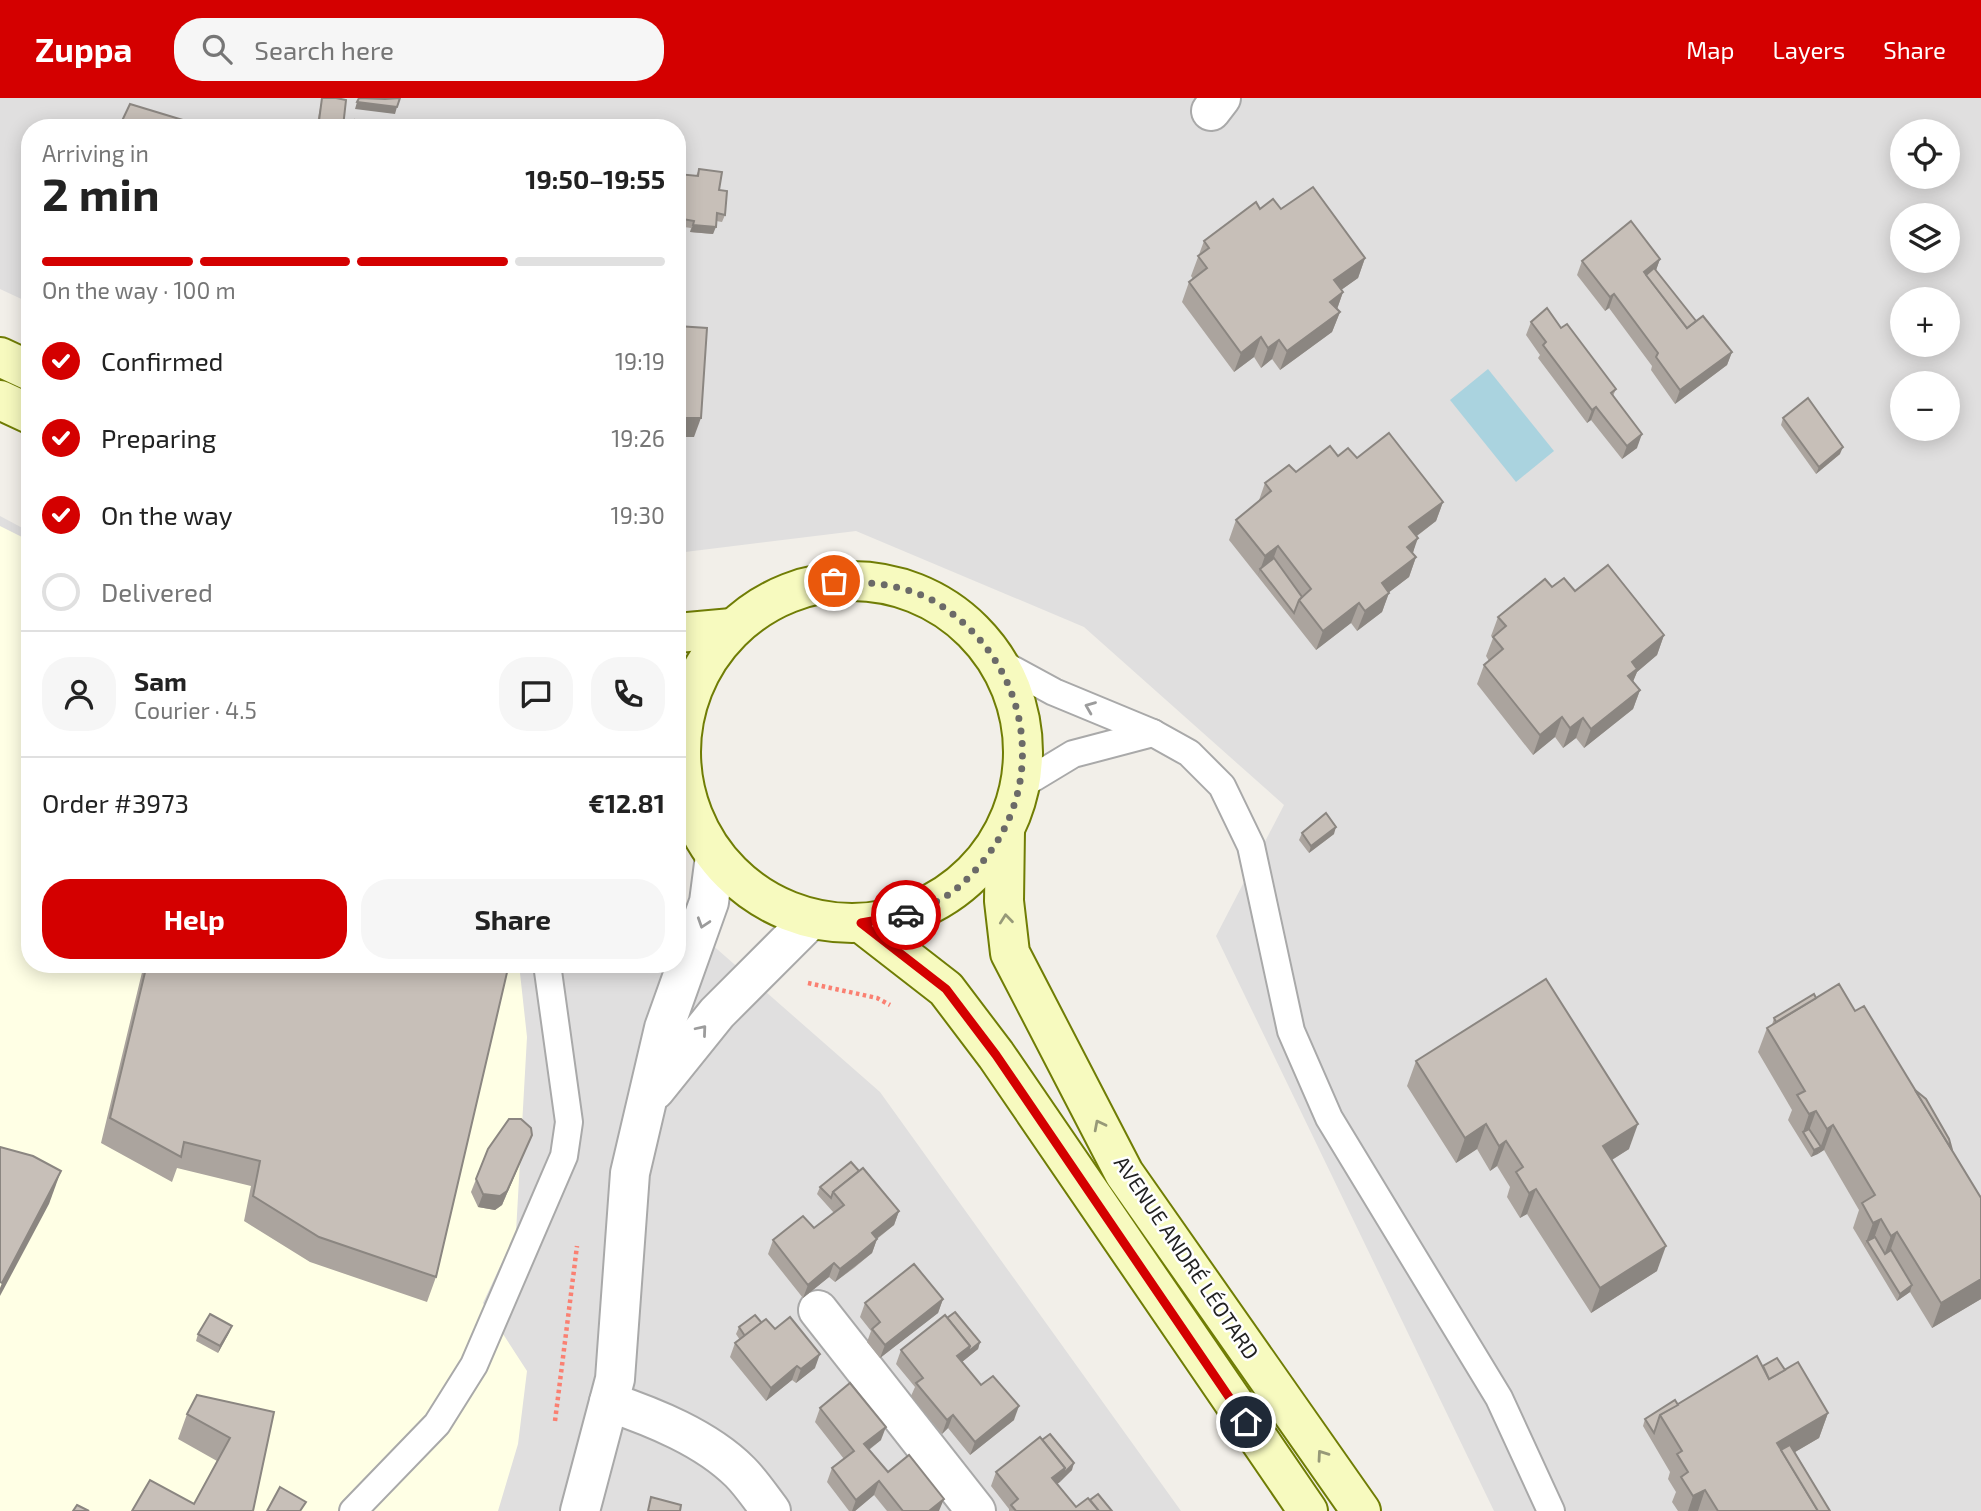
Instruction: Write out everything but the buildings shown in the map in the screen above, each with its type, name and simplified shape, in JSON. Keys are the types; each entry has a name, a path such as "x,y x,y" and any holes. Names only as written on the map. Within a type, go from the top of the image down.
{"main road":[{"path":"0,357 21,367"},
{"path":"0,400 21,410"},
{"path":"686,708 692,688 708,656 732,628 762,605 797,588 834,581 873,581 910,590 945,607 974,632 998,661 1012,691 1021,722 1024,754 1020,786 1004,830 979,867 945,897 905,915 861,923 811,919 774,906 742,884 715,856 690,811 686,794"},
{"path":"686,632 732,628"},
{"name":"AVENUE ANDRÉ LÉOTARD","path":"1004,830 1004,901 1010,953 1124,1173 1361,1511"},
{"name":"AVENUE ANDRÉ LÉOTARD","path":"861,923 946,989 996,1055 1092,1200 1308,1511"}],"street":[{"path":"686,966 709,902 715,856"},
{"path":"645,1103 717,1013 811,919"},
{"path":"580,1511 615,1379 630,1172 664,1028 684,973"},
{"path":"818,1310 976,1511"},
{"path":"609,1402 660,1419 698,1442 739,1471 771,1511"}],"lane":[{"path":"998,661 1054,692 1153,733 1189,753 1222,786 1251,846 1292,1031 1329,1118 1499,1398 1550,1511"},
{"path":"1020,786 1073,754 1153,733"},
{"path":"353,1511 438,1424 474,1364 564,1156 569,1122 548,973"}],"path":[{"path":"802,982 877,998 900,1010"}],"shaded area":[{"path":"0,98 1981,98 1981,1511 1494,1511 1216,936 1284,805 1084,627 856,531 686,552 686,119 21,119 21,299 0,289"},
{"path":"0,516 21,527 21,973 686,973 686,922 880,1092 1181,1511 0,1511"},
{"path":"0,526 21,536 21,973 520,973 527,1037 516,1232 483,1303 527,1371 518,1444 498,1511 0,1511"}],"water":[{"path":"1488,369 1554,451 1516,482 1450,400"}],"way so far":[{"path":"834,581 873,581 910,590 945,607 974,632 998,661 1012,691 1021,722 1024,754 1020,786 1014,809 1004,830 979,867 945,897 906,915"}],"route":[{"path":"906,915 861,923 946,989 996,1055 1092,1200 1246,1422"}]}
